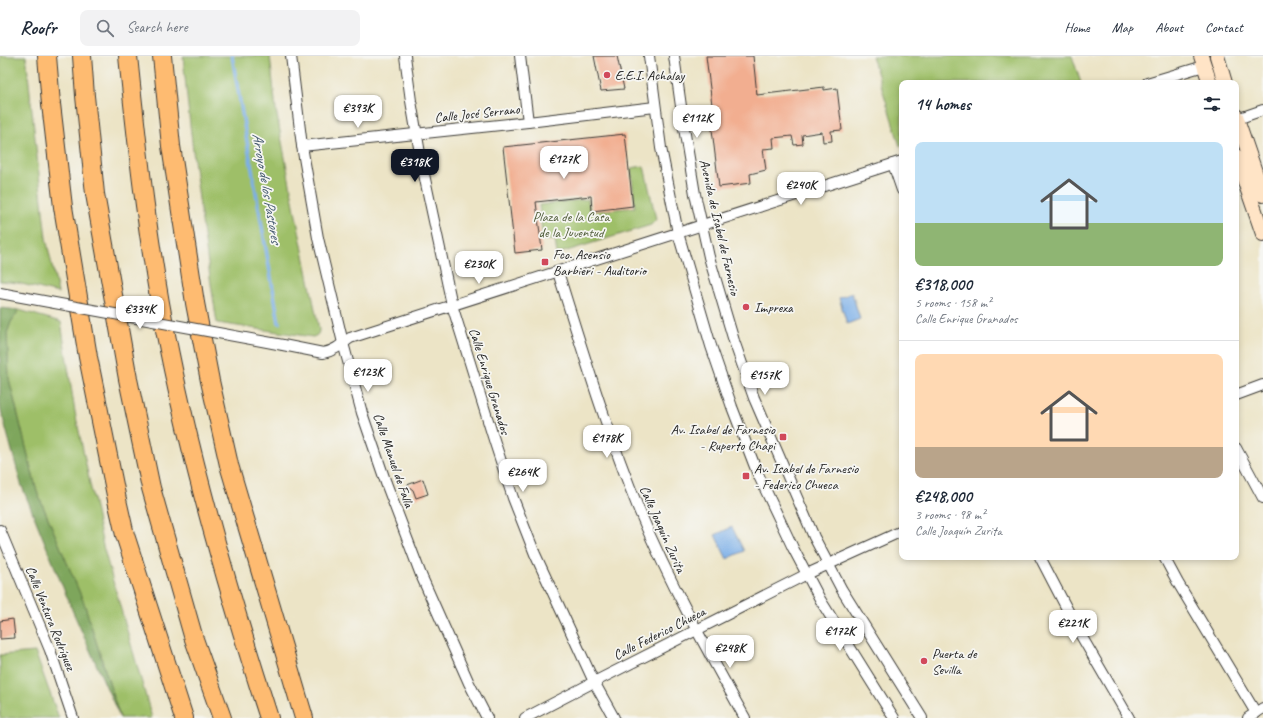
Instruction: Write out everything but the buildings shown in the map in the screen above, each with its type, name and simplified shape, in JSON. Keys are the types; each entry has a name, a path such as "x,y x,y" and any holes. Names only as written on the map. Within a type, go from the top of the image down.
{"highway":[{"path":"47,56 64,214 88,357 116,500 125,535 184,718"},
{"path":"82,56 95,194 128,379 151,488 194,639 222,718"},
{"path":"128,56 138,159 169,349 199,480 240,629 269,718"},
{"path":"162,56 171,146 194,296 210,381 229,465 303,714"},
{"path":"125,535 131,577 171,718"}],"street":[{"name":"Calle Manuel de Falla","path":"290,56 302,146 318,238 343,343 362,413 386,483 421,575 469,683 487,718"},
{"name":"Calle Enrique Granados","path":"405,56 416,134 452,305 513,498 535,554 594,682 614,718"},
{"path":"520,56 528,122"},
{"path":"649,56 661,148 678,233 711,346 732,407 757,472 821,601 894,718"},
{"name":"Avenida de Isabel de Farnesio","path":"674,56 695,194 709,257 727,318 754,398 814,537 828,565 922,718"},
{"path":"1217,56 1224,80"},
{"path":"1155,80 1203,61 1209,80"},
{"name":"Calle José Serrano","path":"302,146 655,107"},
{"path":"1239,116 1263,110"},
{"path":"1239,126 1263,195"},
{"path":"0,293 323,353 336,349 350,338 898,163"},
{"path":"1239,165 1263,234"},
{"name":"Calle Joaquín Zurita","path":"558,272 618,458 642,518 666,571 696,630 745,718"},
{"path":"1239,394 1263,385"},
{"path":"1239,454 1263,498"},
{"name":"Calle Ventura Rodríguez","path":"0,530 50,650 73,718"},
{"name":"Calle Federico Chueca","path":"525,718 807,574 899,531"},
{"path":"1042,560 1079,632 1129,718"},
{"path":"1166,560 1256,713"}],"green space":[{"path":"0,56 26,56 46,238 58,293 18,283 0,281"},
{"path":"183,56 270,56 276,110 319,329 318,334 313,337 217,323 198,190"},
{"path":"872,56 1072,56 1080,80 899,80 899,143"},
{"name":"Plaza de la Casa de la Juventud","path":"644,166 656,219 651,225 557,254 555,240 543,240 539,205 588,199 590,212 635,207 631,168"},
{"path":"0,308 19,310 11,322 7,333 9,379 37,492 84,603 120,718 73,612 21,484 0,407"},
{"path":"19,310 61,322 75,412 103,546 152,718 120,718 84,603 37,492 9,379 7,333 11,322"},
{"path":"35,652 59,718 0,718 0,655"}],"water":[{"path":"852,293 860,319 847,324 839,298"},
{"path":"732,527 744,551 727,559 715,535"}],"waterway":[{"name":"Arroyo de los Pastores","path":"232,56 279,323"}],"place":[{"name":"E.E.I. Achalay","path":"607,75"},
{"name":"Fco. Asensio Barbieri - Auditorio","path":"545,262"},
{"name":"Imprexa","path":"746,307"},
{"name":"Av. Isabel de Farnesio - Ruperto Chapi","path":"783,437"},
{"name":"Av. Isabel de Farnesio - Federico Chueca","path":"746,476"},
{"name":"Puerta de Sevilla","path":"924,661"}]}
